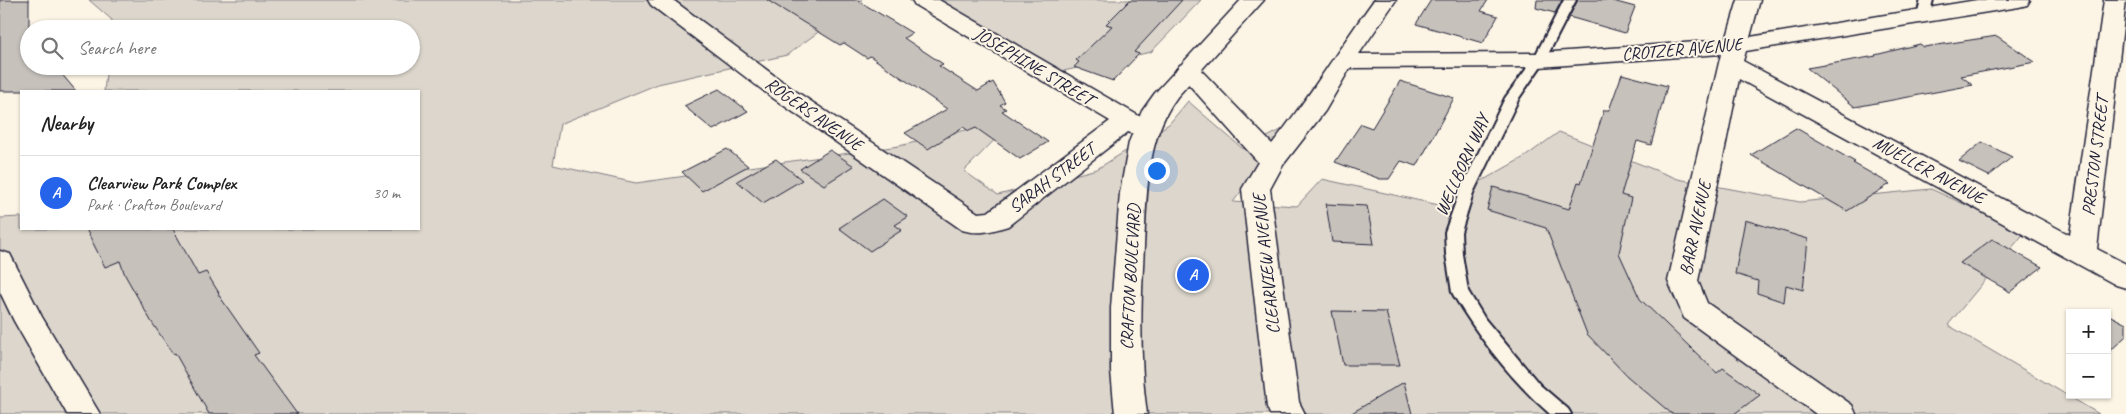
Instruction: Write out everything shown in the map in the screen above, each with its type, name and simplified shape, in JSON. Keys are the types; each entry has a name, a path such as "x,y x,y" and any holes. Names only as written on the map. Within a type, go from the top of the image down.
{"street":[{"name":"ROGERS AVENUE","path":"659,0 782,93 972,223"},
{"name":"JOSEPHINE STREET","path":"923,0 1136,125"},
{"name":"CRAFTON BOULEVARD","path":"1131,414 1126,379 1125,324 1133,204 1140,152 1136,125 1155,110 1188,70 1253,0"},
{"name":"CLEARVIEW AVENUE","path":"1289,414 1283,407 1256,189 1272,161 1312,111 1342,61 1384,0"},
{"name":"BARR AVENUE","path":"1749,0 1733,55 1683,281 1695,310 1840,414"},
{"name":"CROTZER AVENUE","path":"1342,61 1539,60 1733,55 1925,7 2020,0"},
{"name":"PRESTON STREET","path":"2082,252 2115,0"},
{"name":"MUELLER AVENUE","path":"1733,55 2126,277"},
{"path":"1188,70 1272,161"},
{"name":"SARAH STREET","path":"972,223 985,224 998,219 1136,125"},
{"path":"0,261 28,322 84,414"}],"lane":[{"name":"WELLBORN WAY","path":"1562,414 1534,390 1479,323 1460,292 1454,254 1453,232 1466,193 1512,98 1539,60 1570,0"}],"shaded area":[{"path":"89,0 862,0 787,55 658,84 560,124 553,165 636,183 899,146 1016,118 964,171 998,195 1097,169 1169,124 1188,101 1243,149 1301,120 1233,202 1297,206 1322,179 1439,205 1526,156 1559,132 1678,179 1800,202 1931,189 2025,232 1948,325 2066,395 2066,399 2074,399 2099,414 0,414 0,218 20,217 20,230 420,230 420,90 104,90 106,75 420,75 420,20 112,20"},
{"path":"909,0 1201,0 1151,52 1036,77"}],"building":[{"path":"0,0 29,0 29,20 20,20 20,75 63,75 75,90 0,91"},
{"path":"767,0 857,0 912,33 904,38 943,64 939,66 978,91 993,82 1005,102 1000,105 1006,109 1002,111 1048,142 1020,159 976,128 969,131 963,127 928,149 905,133 947,109 870,56 867,58 844,43 840,45"},
{"path":"1130,0 1182,0 1134,52 1139,54 1113,81 1074,67 1079,62 1076,60 1112,26 1106,24"},
{"path":"1431,0 1488,0 1481,11 1498,16 1483,43 1416,24"},
{"path":"1537,0 1562,0 1555,13 1536,8"},
{"path":"1578,0 1609,0 1635,7 1625,33 1569,17"},
{"path":"1997,36 2035,62 1961,76 1973,85 1855,107 1807,68 1876,56 1920,44 1924,47"},
{"path":"1622,74 1667,86 1651,145 1637,141 1621,195 1631,198 1619,253 1640,299 1717,373 1723,368 1760,395 1734,414 1672,414 1627,376 1587,334 1546,228 1487,210 1493,187 1569,209 1578,182 1581,183 1604,110 1609,110"},
{"path":"1400,81 1454,98 1417,166 1401,161 1389,179 1380,179 1335,162 1361,124 1372,128"},
{"path":"719,89 748,111 713,130 684,106"},
{"path":"1796,128 1890,184 1847,211 1751,155"},
{"path":"1982,142 2012,157 1989,176 1959,161"},
{"path":"727,149 748,166 702,191 682,172"},
{"path":"830,150 854,166 824,185 800,169"},
{"path":"776,159 802,180 763,203 737,181"},
{"path":"883,199 908,217 895,225 902,230 870,251 839,228"},
{"path":"1326,204 1367,206 1374,244 1332,242"},
{"path":"1745,220 1808,239 1803,290 1786,285 1784,302 1757,293 1758,281 1735,274"},
{"path":"86,230 174,230 198,275 206,272 218,294 259,353 254,355 297,414 209,414 175,353 173,354 151,321 125,275 120,261 105,267"},
{"path":"1992,239 2042,267 2010,292 1960,263"},
{"path":"1332,311 1386,312 1400,365 1343,365"},
{"path":"2111,316 2126,324 2126,336 2111,350"},
{"path":"1404,382 1412,414 1350,414"}],"place":[{"name":"Clearview Park Complex","path":"1193,275"}]}
